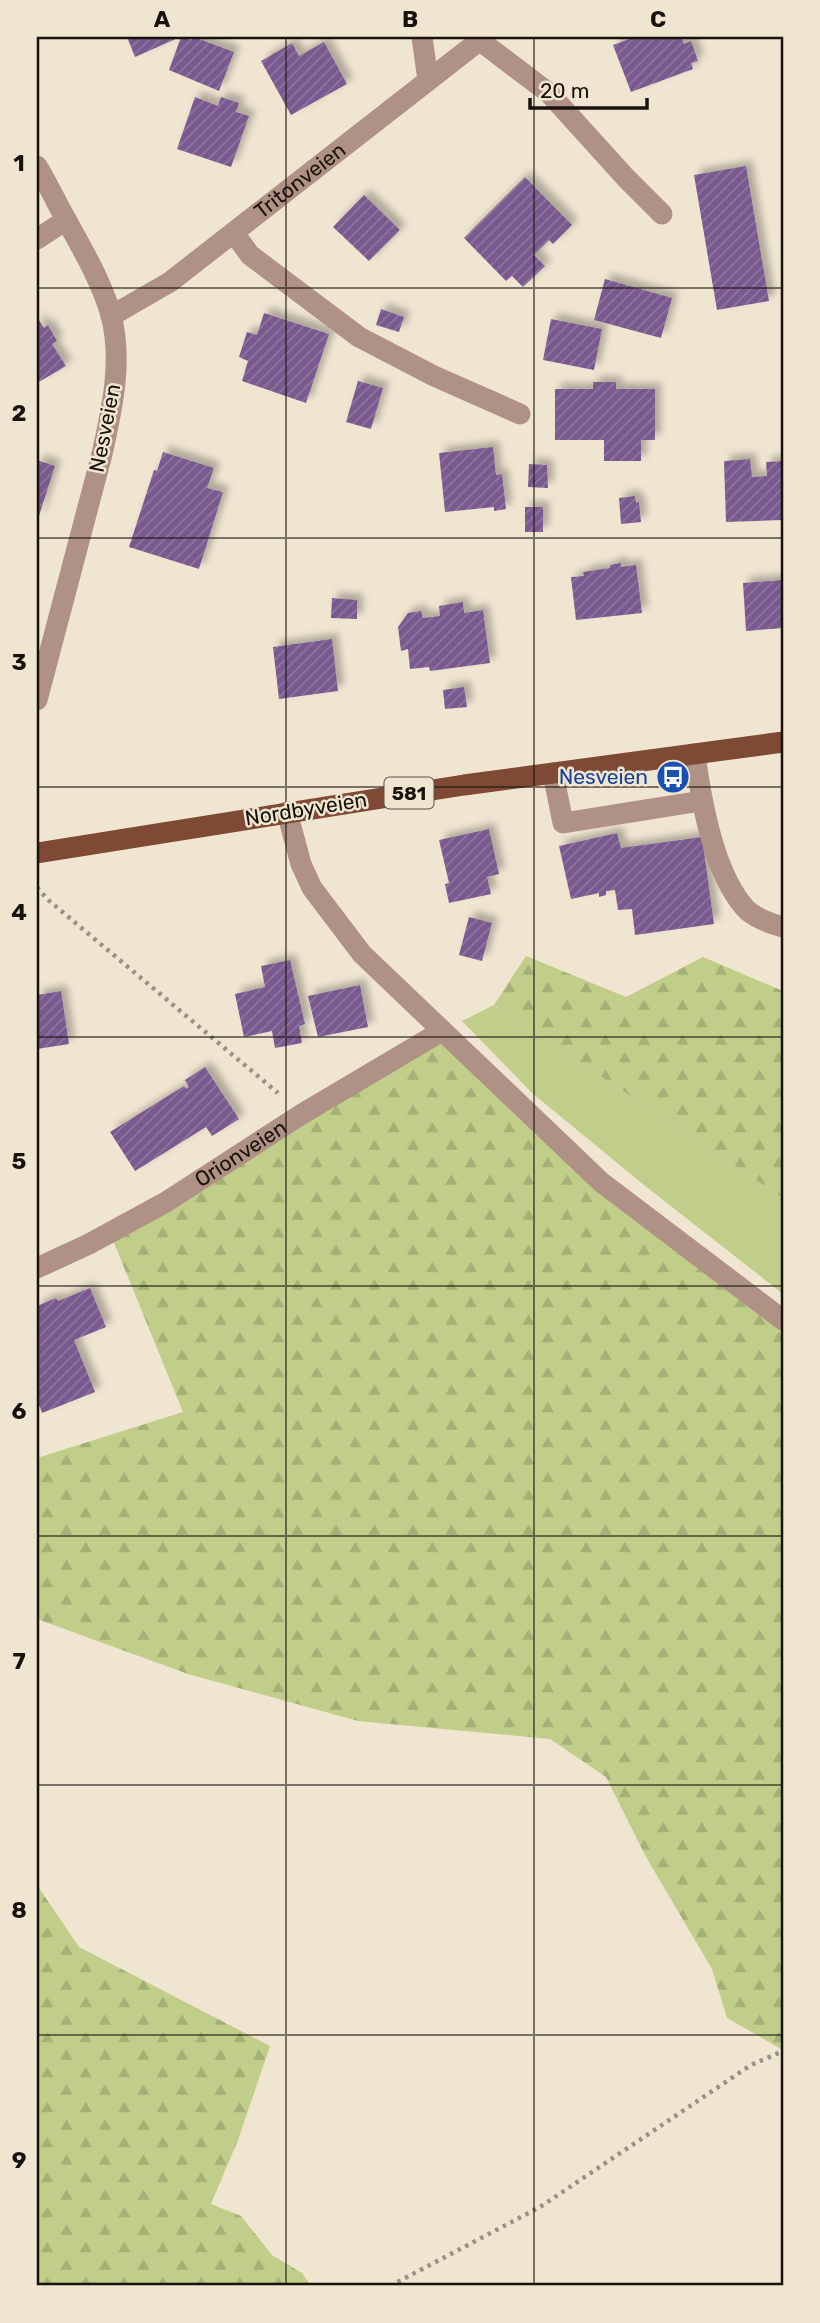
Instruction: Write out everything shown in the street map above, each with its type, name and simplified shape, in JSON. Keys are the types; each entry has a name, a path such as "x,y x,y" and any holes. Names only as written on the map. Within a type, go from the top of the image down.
{"main road":[{"name":"Nordbyveien","path":"37,853 287,812 783,742"}],"street":[{"path":"422,37 428,80"},
{"path":"482,39 550,93 662,214"},
{"name":"Tritonveien","path":"111,316 170,282 482,39"},
{"name":"Nesveien","path":"37,166 90,263 111,316 116,363 110,417 51,655 37,700"},
{"path":"37,239 66,220"},
{"path":"234,233 250,255 359,337 434,376 520,414"},
{"path":"695,754 701,801 726,882 746,910 783,927"},
{"path":"553,773 563,823 701,801"},
{"path":"287,812 301,864 313,888 362,954 601,1182 783,1320"},
{"name":"Orionveien","path":"37,1268 89,1244 166,1202 302,1114 442,1031"}],"path":[{"path":"37,887 47,899 302,1114"},
{"path":"390,2286 540,2207 751,2065 783,2051"}],"green space":[{"path":"526,956 626,997 703,957 783,991 783,1198 494,1005"},
{"path":"494,1005 783,1198 783,1294 532,1093 462,1021"},
{"path":"442,1031 600,1184 783,1321 783,2050 727,2018 712,1969 646,1857 606,1777 550,1739 358,1721 188,1674 37,1619 37,1458 183,1412 110,1233"},
{"path":"37,1885 79,1947 270,2046 238,2140 211,2204 241,2216 272,2255 302,2273 311,2286 37,2286"}],"building":[{"path":"127,37 180,37 135,57"},
{"path":"181,37 191,40 194,37 234,52 219,91 169,70"},
{"path":"635,37 681,37 684,44 691,41 698,61 691,63 693,69 631,92 613,45"},
{"path":"324,42 347,84 291,115 261,61 292,43 299,56"},
{"path":"195,97 218,106 221,97 239,103 236,112 249,116 231,167 177,149"},
{"path":"746,166 769,301 717,310 694,175"},
{"path":"525,177 572,225 553,244 549,240 534,255 545,266 523,287 512,276 506,281 464,238"},
{"path":"364,195 400,230 369,261 333,227"},
{"path":"605,279 672,298 661,338 594,320"},
{"path":"381,309 404,317 399,332 376,325"},
{"path":"264,313 329,334 306,403 242,381 248,361 239,357 247,332 257,335"},
{"path":"37,317 44,328 48,325 57,341 52,344 66,366 37,383"},
{"path":"551,319 602,329 594,370 543,360"},
{"path":"358,381 383,388 371,429 346,422"},
{"path":"593,382 616,382 616,389 655,389 655,440 641,440 641,461 604,461 604,440 555,440 555,389 593,389"},
{"path":"493,447 496,475 502,474 506,509 494,511 494,507 445,512 439,453"},
{"path":"163,452 214,468 207,488 223,492 199,569 129,547 154,470 157,471"},
{"path":"750,459 752,477 767,476 766,462 783,461 783,520 726,522 724,461"},
{"path":"37,460 55,466 37,522"},
{"path":"529,464 547,465 548,488 528,487"},
{"path":"635,496 636,503 639,502 641,522 621,524 619,498"},
{"path":"525,507 543,507 543,532 525,532"},
{"path":"621,563 621,567 636,565 642,613 576,620 571,577 584,576 583,572 610,568 610,565"},
{"path":"783,580 783,628 746,631 743,583"},
{"path":"332,598 357,600 357,619 331,618"},
{"path":"463,602 464,613 483,610 490,663 430,671 429,667 410,669 408,649 401,651 398,627 408,613 421,611 423,618 440,616 439,606"},
{"path":"332,639 338,691 279,699 273,647"},
{"path":"464,687 467,707 445,709 443,690"},
{"path":"489,829 499,874 487,877 491,894 449,903 445,884 449,883 439,840"},
{"path":"617,833 621,848 702,837 714,924 635,935 632,909 618,910 615,890 606,891 606,895 599,897 599,893 571,899 559,846"},
{"path":"469,917 492,923 482,961 459,955"},
{"path":"290,960 305,1024 299,1026 302,1043 275,1048 272,1031 244,1037 235,994 265,987 261,966"},
{"path":"360,985 368,1027 318,1037 308,996"},
{"path":"61,991 69,1044 37,1049 37,995"},
{"path":"205,1067 239,1119 212,1136 206,1127 135,1171 110,1132 184,1086 186,1089 189,1087 185,1080"},
{"path":"90,1288 106,1327 74,1340 95,1392 42,1413 37,1400 37,1306"}],"place":[{"name":"Nesveien","path":"673,777"}]}
